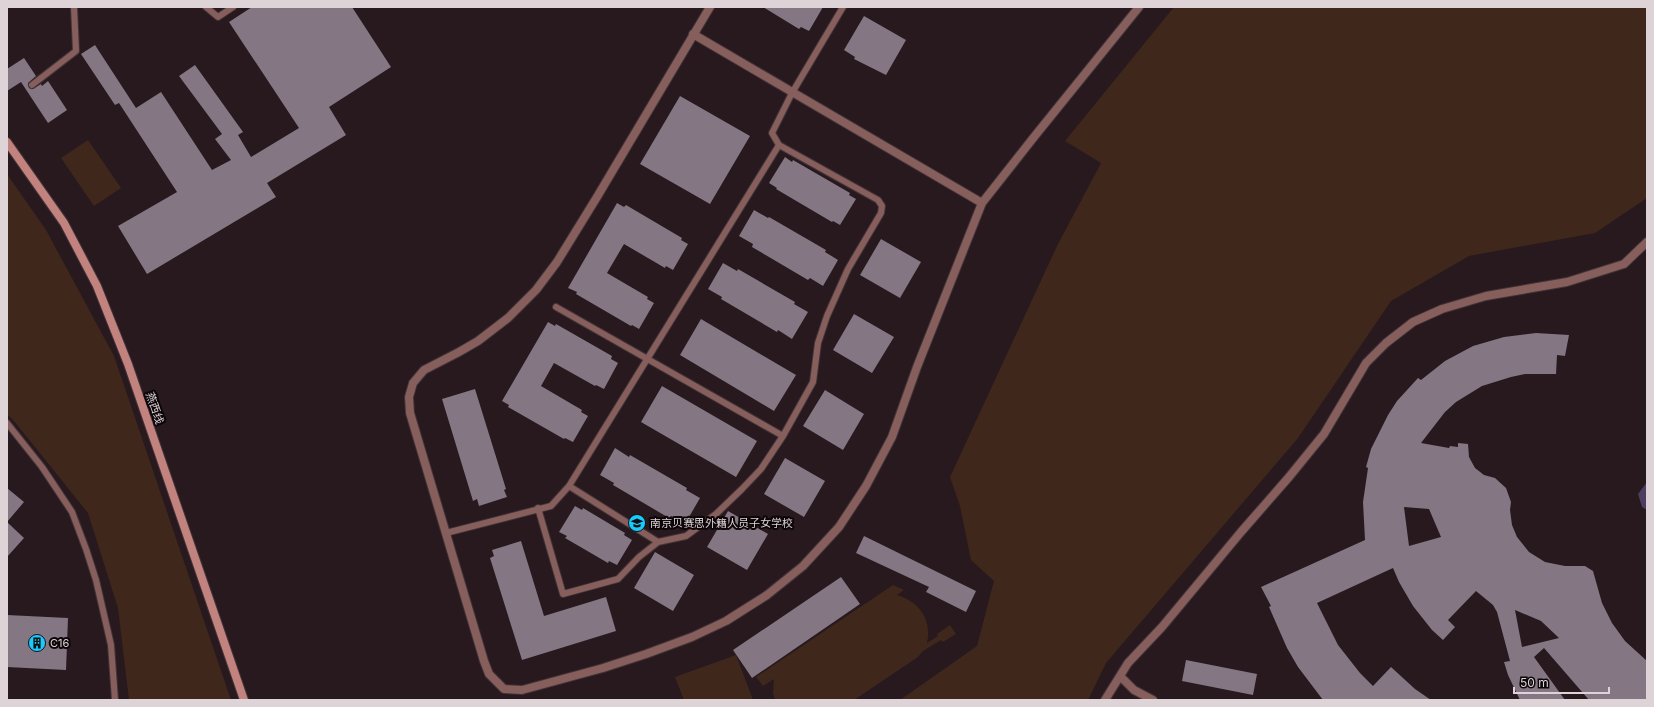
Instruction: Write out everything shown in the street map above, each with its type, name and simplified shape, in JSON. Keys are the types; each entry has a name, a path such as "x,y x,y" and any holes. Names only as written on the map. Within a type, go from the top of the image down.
{"main road":[{"name":"燕西线","path":"7,142 64,223 97,286 128,364 244,700"}],"street":[{"path":"710,7 597,197 557,262 536,290 508,318 460,352 424,370 413,383 409,397 410,413 484,661 489,674 504,689 522,690 646,654 692,637 738,614 767,595 803,566 839,527 866,486 892,437 917,367 982,203 1139,7"},
{"path":"693,34 982,203"},
{"path":"1105,700 1128,663 1162,628 1324,434 1366,363 1386,343 1413,322 1442,310 1486,296 1567,282 1624,264 1647,242"},
{"path":"1120,676 1134,690 1153,700"}],"lane":[{"path":"32,85 76,51 74,7"},
{"path":"206,7 218,17 233,7"},
{"path":"538,508 563,594 618,579 639,557 658,542 686,536 716,514 761,468 783,436 813,382 818,343 827,316 848,269 881,213 882,206 878,200 779,144 772,133 792,93 843,7"},
{"path":"446,533 550,506 569,486 779,144"},
{"path":"556,307 783,436"},
{"path":"7,424 42,467 72,512 96,580 111,645 115,700"},
{"path":"569,486 658,542"}],"shaded area":[{"path":"1174,7 1647,7 1647,198 1595,233 1469,256 1391,301 1298,438 1106,663 1088,700 900,700 977,646 994,581 971,560 960,506 950,477 1057,246 1101,163 1065,141"},
{"path":"88,140 121,188 94,206 61,158"},
{"path":"7,174 46,230 114,356 231,700 129,700 118,608 88,513 7,414"},
{"path":"1647,482 1647,510 1642,507 1638,494"},
{"path":"893,585 904,590 897,595 912,602 922,613 928,627 927,643 938,636 937,634 950,625 956,634 943,642 941,640 923,651 918,657 854,700 775,700 773,693 774,679 763,686 756,677"},
{"path":"736,655 753,700 684,700 675,677"}],"building":[{"path":"252,7 352,7 391,67 329,107 346,135 267,183 276,197 147,274 118,226 177,192 119,103 115,105 81,54 95,45 136,108 161,92 212,170 231,160 215,139 222,134 179,76 195,65 243,132 238,135 251,157 299,128 229,22"},
{"path":"763,7 823,7 809,31 801,27 799,29"},
{"path":"864,16 906,40 886,75 854,59 855,57 844,50"},
{"path":"24,58 36,76 28,83 29,88 33,89 41,84 42,86 48,81 67,110 48,123 21,82 7,91 7,69"},
{"path":"680,96 750,136 710,204 640,164"},
{"path":"785,157 792,162 793,160 850,193 849,195 856,199 840,225 833,221 832,222 776,189 777,188 769,183"},
{"path":"617,203 624,207 626,205 682,238 681,240 688,244 673,270 666,266 665,268 624,244 607,273 648,297 647,299 654,303 639,329 632,325 631,326 576,294 577,292 568,288"},
{"path":"754,210 826,250 825,252 838,260 823,286 810,278 808,280 752,247 753,244 739,236"},
{"path":"881,239 921,262 900,298 860,275"},
{"path":"723,263 737,271 738,269 795,302 794,304 808,312 792,339 778,330 777,332 721,299 722,297 708,289"},
{"path":"854,314 894,337 872,373 833,350"},
{"path":"701,319 796,375 774,411 680,355"},
{"path":"548,322 555,326 556,324 612,356 611,359 618,363 604,389 596,385 595,386 554,363 541,386 582,410 581,412 588,416 573,442 565,438 564,439 508,407 509,405 502,401"},
{"path":"1536,333 1569,335 1565,356 1557,355 1556,374 1525,374 1482,386 1456,402 1445,412 1421,443 1449,448 1450,446 1458,447 1458,443 1468,444 1469,457 1475,468 1484,475 1495,478 1506,488 1511,502 1510,510 1512,525 1517,537 1529,552 1545,562 1565,566 1585,566 1593,571 1602,603 1612,623 1625,641 1647,661 1647,700 1589,700 1544,648 1534,657 1565,700 1520,700 1508,675 1504,662 1510,661 1497,612 1493,605 1476,591 1448,620 1455,627 1443,640 1432,630 1413,606 1399,582 1393,568 1317,603 1338,645 1360,673 1373,686 1391,667 1415,689 1431,700 1323,700 1298,667 1287,648 1269,607 1271,606 1261,587 1365,540 1363,502 1368,468 1366,467 1371,449 1388,415 1397,401 1418,378 1421,380 1445,361 1473,346 1504,337","holes":["1404,507 1429,509 1441,537 1409,546","1515,610 1541,621 1559,638 1522,647"]},
{"path":"662,386 757,441 736,477 641,422"},
{"path":"475,389 506,489 504,490 507,497 479,506 477,499 473,501 442,399"},
{"path":"825,390 864,414 843,450 803,426"},
{"path":"615,448 687,488 686,490 700,498 685,524 671,516 669,518 613,485 614,483 600,475"},
{"path":"785,458 825,481 804,517 764,494"},
{"path":"7,488 24,502 7,522"},
{"path":"575,506 582,510 583,508 625,533 624,535 632,540 617,565 609,561 608,563 565,538 567,536 559,532"},
{"path":"728,511 768,534 747,570 707,547"},
{"path":"7,522 24,538 7,557"},
{"path":"864,536 976,591 966,612 926,592 929,587 856,553"},
{"path":"521,541 544,616 606,597 616,631 522,660 490,558 494,556 492,550"},
{"path":"655,552 694,575 673,611 634,588"},
{"path":"841,577 860,604 752,678 733,650"},
{"name":"C16","path":"7,615 68,618 66,670 7,667"},
{"path":"1186,660 1257,674 1253,695 1182,681"}],"place":[{"name":"南京贝赛思外籍人员子女学校","path":"637,523"},
{"name":"C16","path":"37,643"}]}
